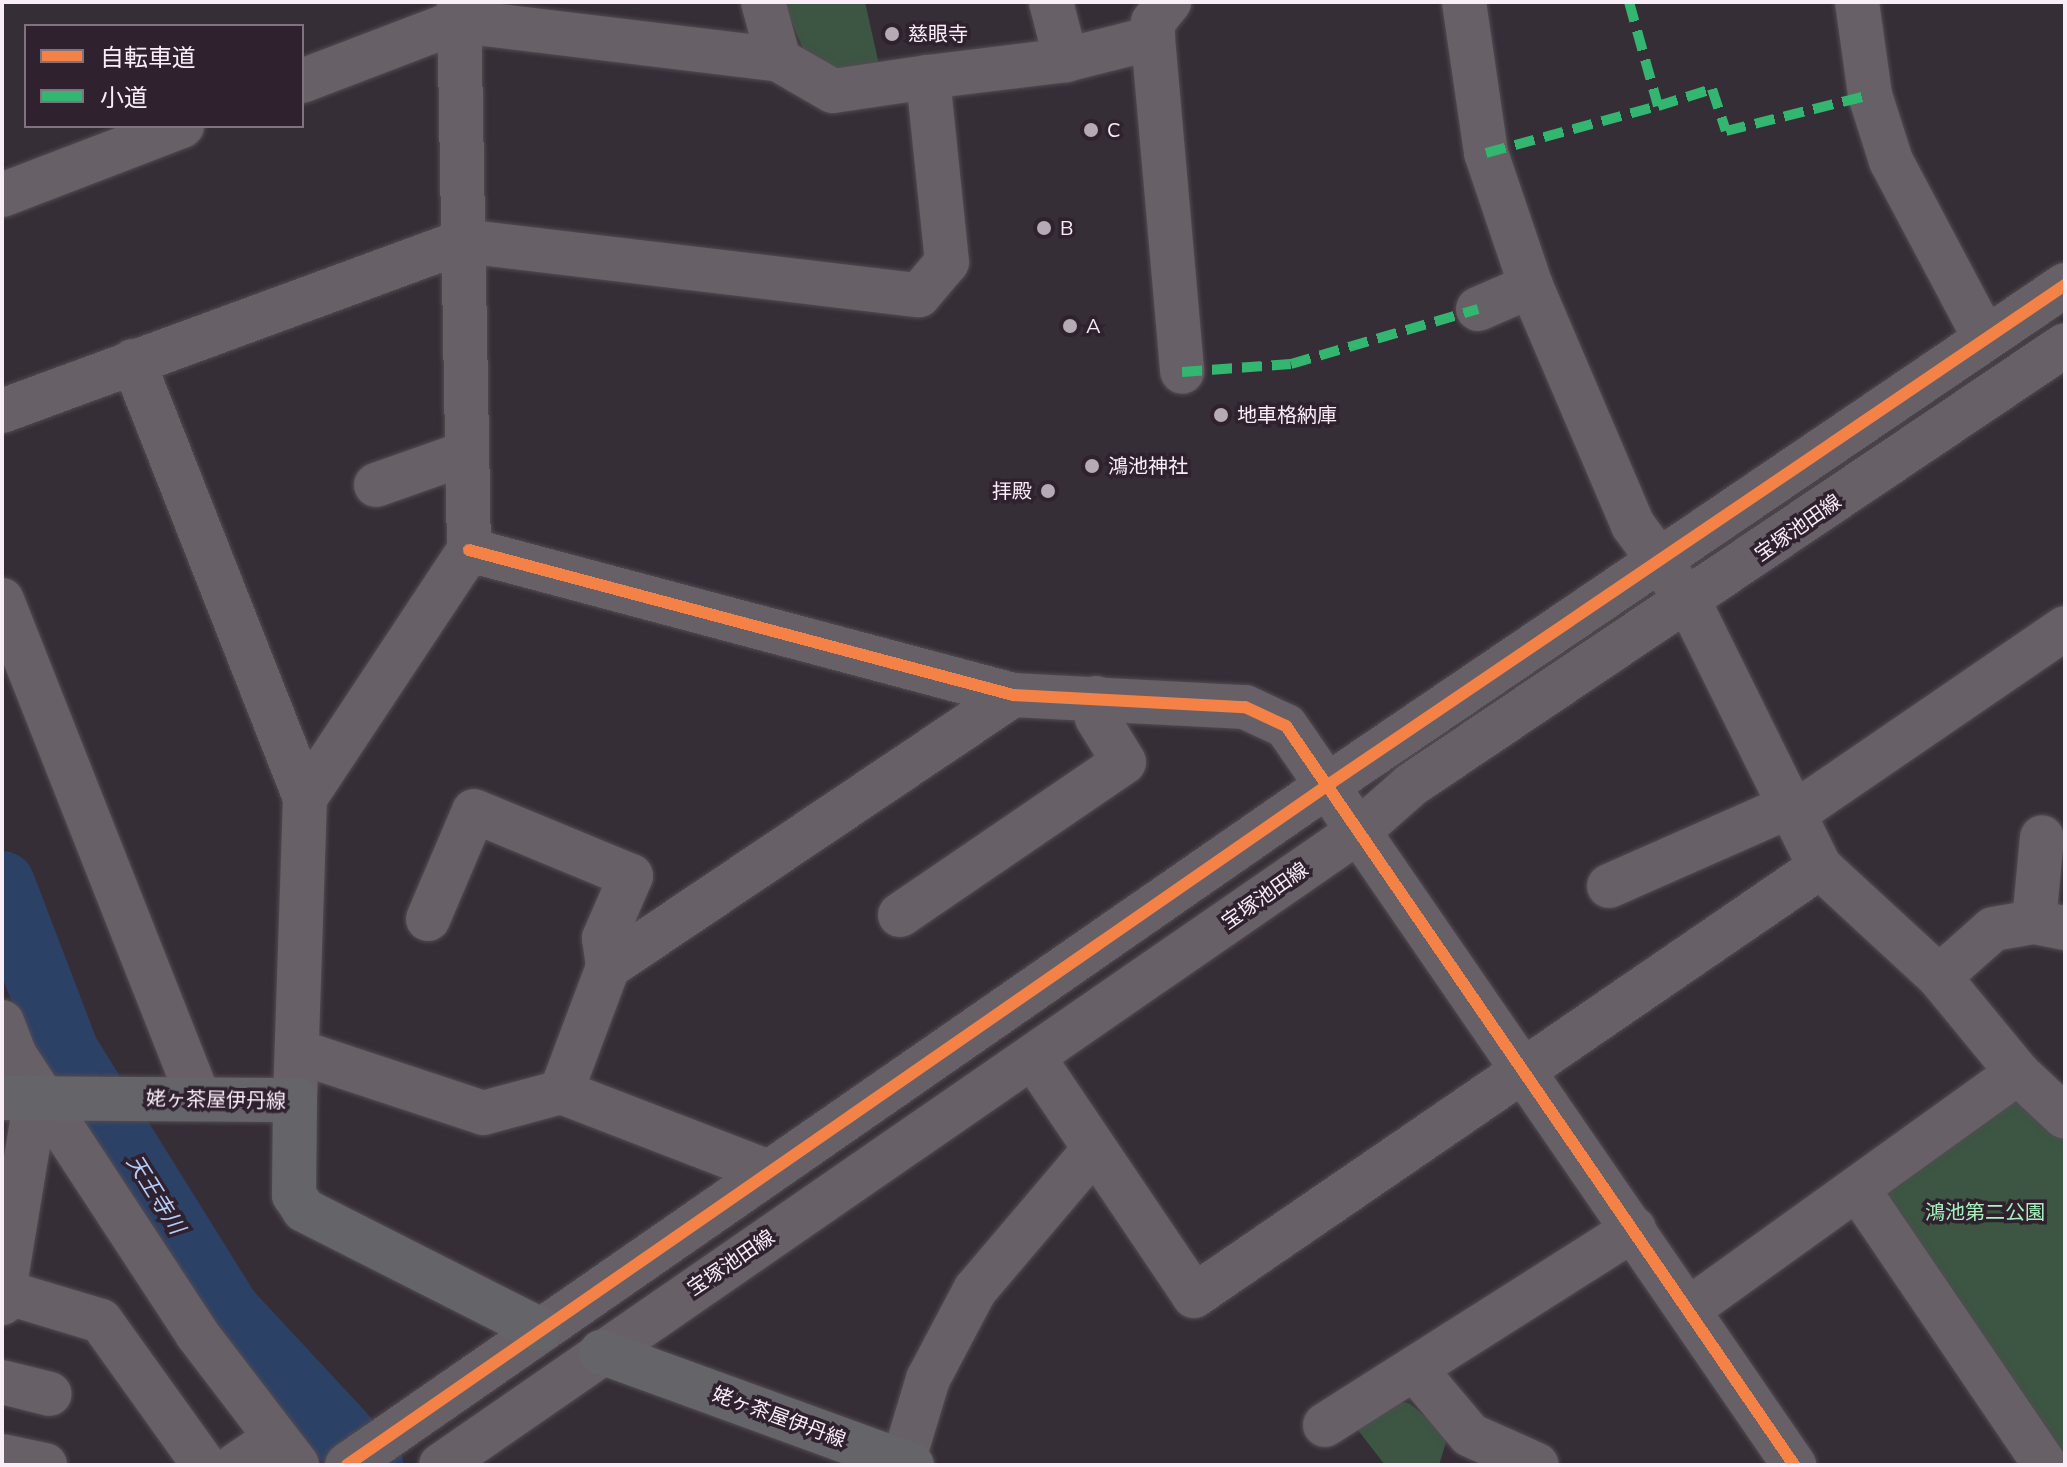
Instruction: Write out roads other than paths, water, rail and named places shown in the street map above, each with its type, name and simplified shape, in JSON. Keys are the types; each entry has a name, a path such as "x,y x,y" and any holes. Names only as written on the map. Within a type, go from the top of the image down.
{"main road":[{"name":"姥ヶ茶屋伊丹線","path":"38,1098 295,1100 294,1195 304,1210 539,1329"},
{"name":"姥ヶ茶屋伊丹線","path":"601,1352 905,1464"}],"street":[{"path":"763,2 779,60"},
{"path":"1051,2 1066,60"},
{"path":"1464,2 1486,153 1531,286 1655,561 1689,602 1796,808 1820,867 1939,977 2018,1073 2065,1117"},
{"path":"1857,2 1870,95 1891,161 1984,337"},
{"path":"305,798 469,550 459,11"},
{"path":"304,80 459,11 779,60 833,91 1066,60 1161,20 1182,372"},
{"path":"2,411 463,241 919,295 947,262 928,77"},
{"path":"2,195 177,128"},
{"path":"347,1465 1328,785 1984,337 2065,285"},
{"path":"1478,309 1531,286"},
{"name":"宝塚池田線","path":"453,1456 1360,830 1411,785 1689,602 2065,345"},
{"path":"133,361 305,798 299,1052 295,1100"},
{"path":"376,485 467,453"},
{"path":"469,550 1013,695 1264,711 1286,726 1794,1465"},
{"path":"2,600 199,1099"},
{"path":"1609,886 1796,808 2065,628"},
{"path":"608,967 1013,695"},
{"path":"900,915 1124,762 1097,718 1096,698"},
{"path":"428,919 474,811 631,876 604,938 608,967 561,1092"},
{"path":"1939,977 1993,929 2050,925 2042,837"},
{"path":"1033,1057 1091,1153 1194,1296 1525,1075 1820,867"},
{"path":"2,1022 14,1054 38,1098 172,1296 286,1451 236,1465"},
{"path":"299,1052 483,1113 561,1092 768,1172"},
{"path":"1689,1309 1859,1191 2018,1073"},
{"path":"38,1098 3,1298 101,1321 172,1296"},
{"path":"905,1464 928,1379 975,1290 1091,1153"},
{"path":"1859,1191 2045,1465"},
{"path":"1325,1425 1417,1372 1634,1229"},
{"path":"101,1321 204,1465"},
{"path":"1417,1372 1470,1435 1537,1465"},
{"path":"2,1382 50,1394"},
{"path":"2,1456 45,1465"}],"waterway":[{"name":"天王寺川","path":"2,884 66,1052 228,1312 370,1465"}],"place":[{"name":"慈眼寺","path":"892,34"},
{"name":"C","path":"1091,130"},
{"name":"B","path":"1044,228"},
{"name":"A","path":"1070,326"},
{"name":"地車格納庫","path":"1221,415"},
{"name":"鴻池神社","path":"1092,466"},
{"name":"拝殿","path":"1048,491"}],"park label":[{"name":"鴻池第二公園","path":"1985,1212"}]}
